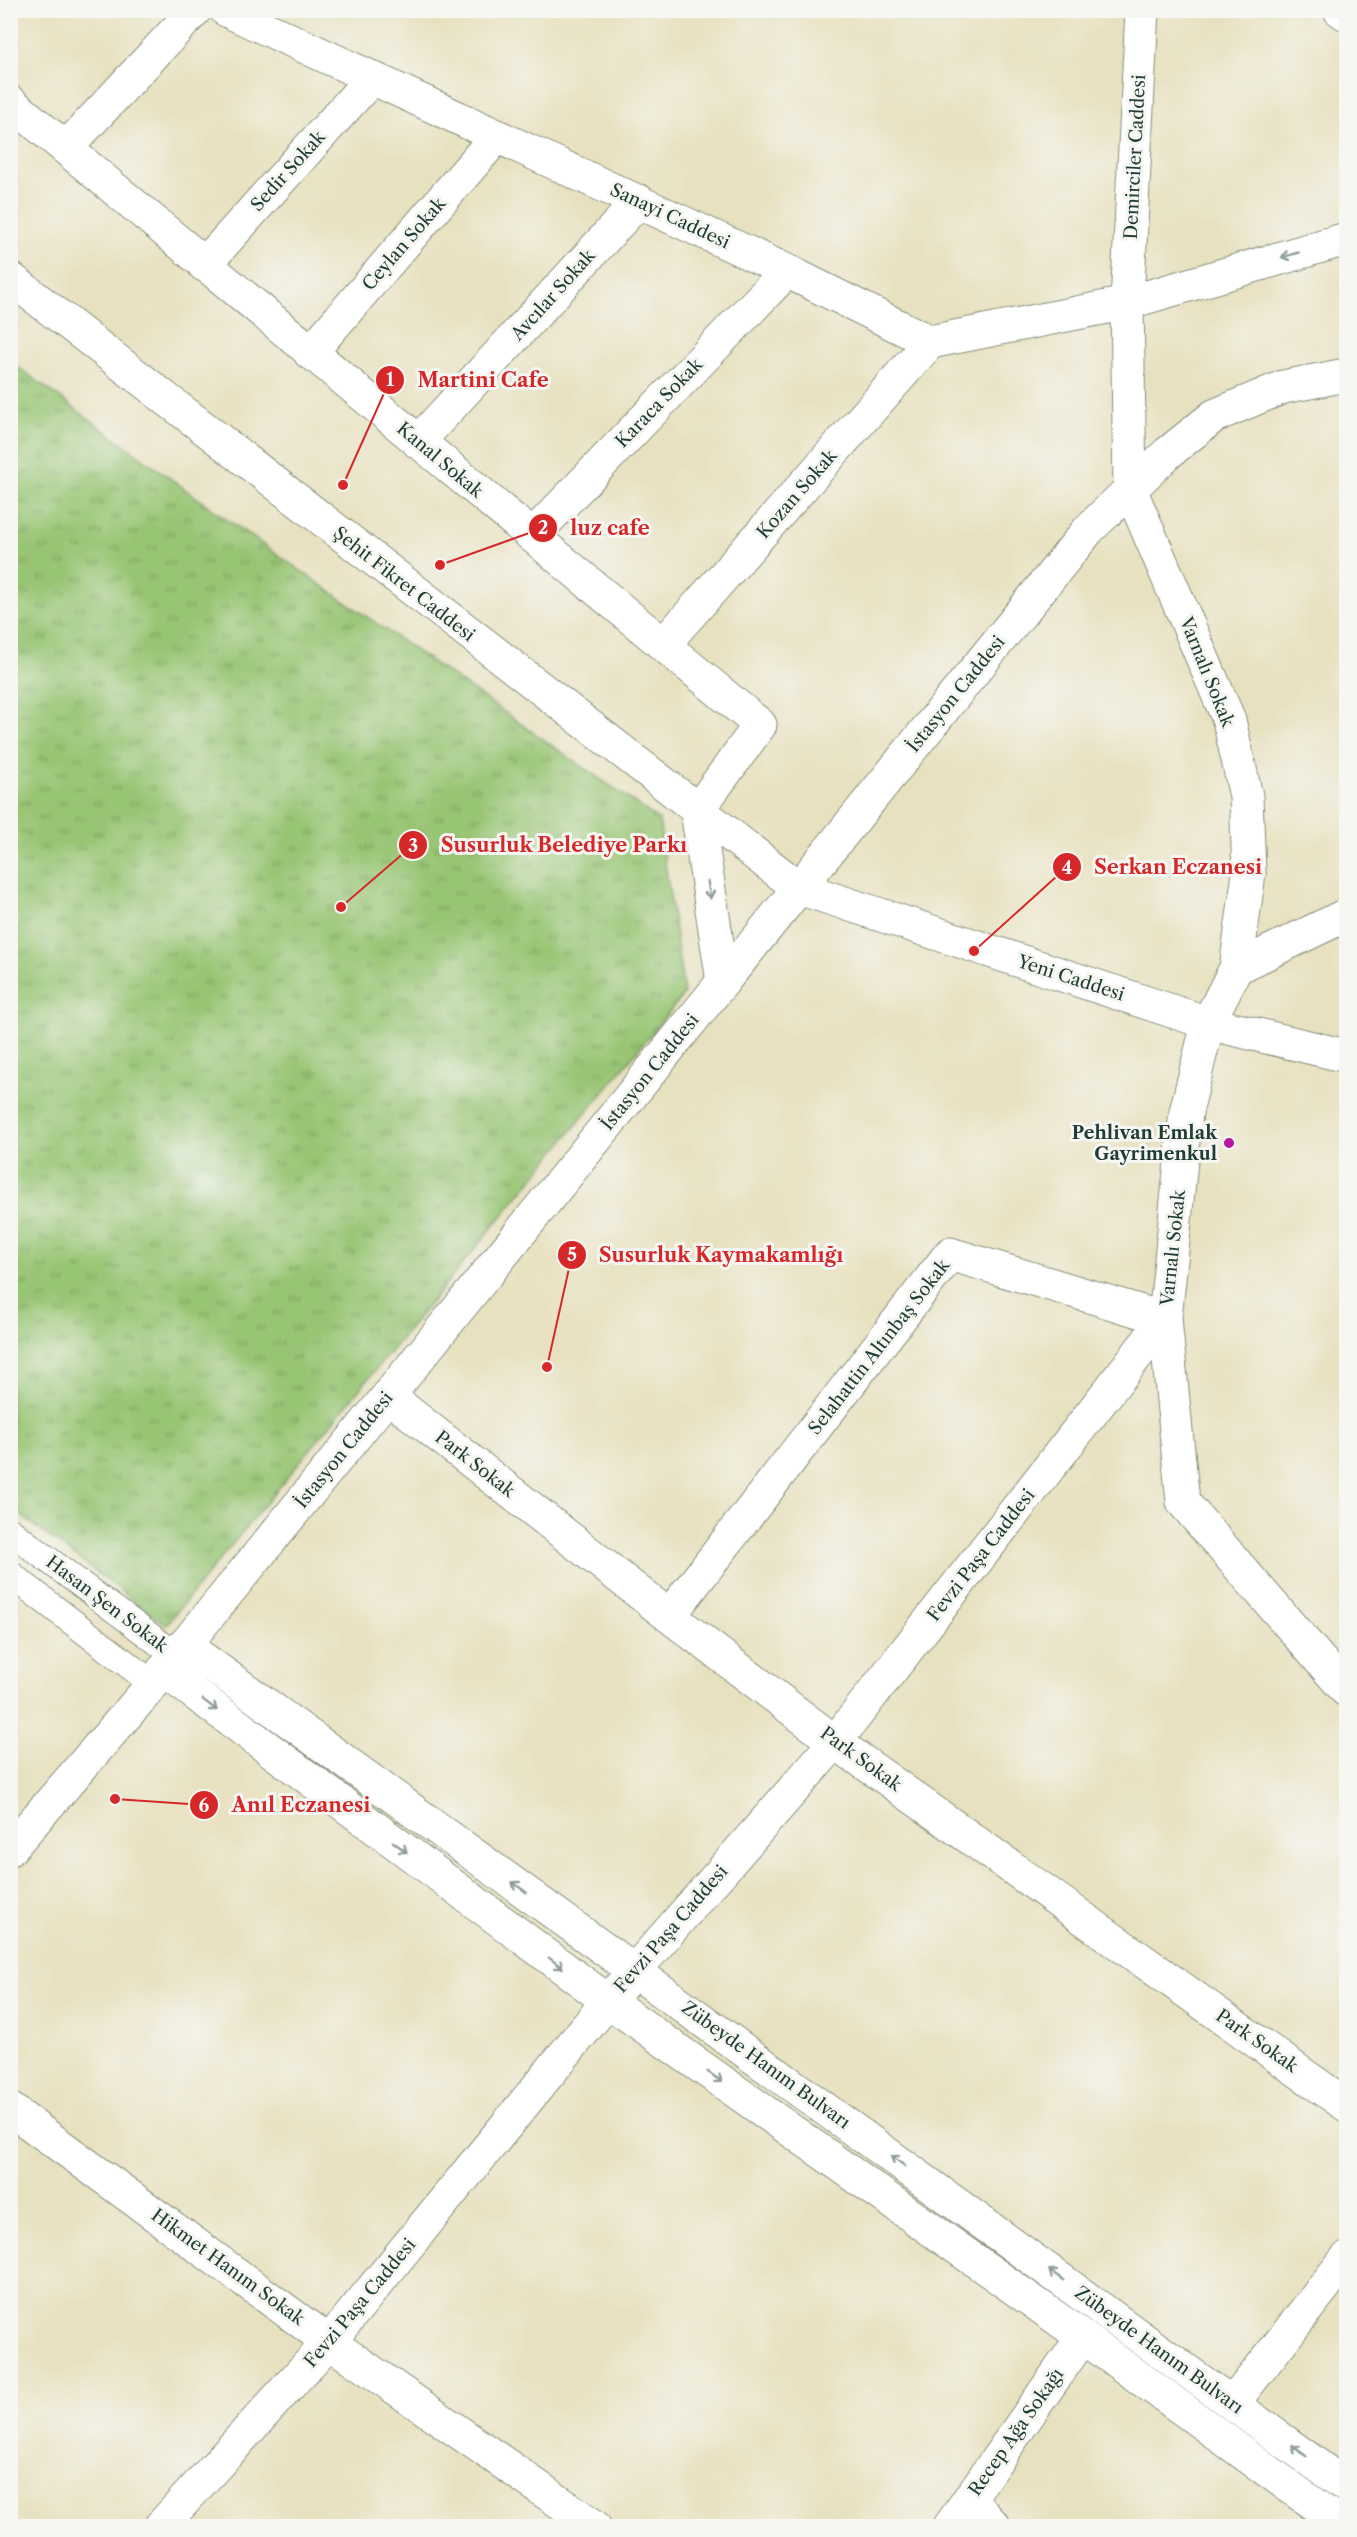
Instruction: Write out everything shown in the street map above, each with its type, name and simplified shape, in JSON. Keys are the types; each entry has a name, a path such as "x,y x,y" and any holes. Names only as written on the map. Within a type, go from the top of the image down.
{"street":[{"path":"66,148 195,10"},
{"name":"Sanayi Caddesi","path":"225,10 639,201 930,342"},
{"name":"Demirciler Caddesi","path":"1130,489 1127,303 1142,10"},
{"path":"1340,10 1347,14"},
{"name":"Sedir Sokak","path":"204,265 372,78"},
{"name":"Kanal Sokak","path":"10,102 760,725 697,811"},
{"name":"Ceylan Sokak","path":"310,353 497,136"},
{"name":"Avcılar Sokak","path":"418,442 639,201"},
{"path":"930,342 1127,303 1347,239"},
{"name":"Karaca Sokak","path":"532,536 787,271"},
{"name":"Şehit Fikret Caddesi","path":"10,278 697,811 800,888"},
{"name":"Kozan Sokak","path":"663,645 930,342"},
{"name":"İstasyon Caddesi","path":"10,1849 169,1664 1089,529 1130,489 1214,416 1283,387 1347,375"},
{"name":"Varnalı Sokak","path":"1130,489 1229,720 1246,796 1249,873 1236,968 1209,1023 1186,1112 1166,1319 1183,1502 1347,1690"},
{"path":"697,811 723,982"},
{"name":"Yeni Caddesi","path":"800,888 1209,1023 1347,1056"},
{"path":"1236,968 1347,915"},
{"name":"Selahattin Altınbaş Sokak","path":"669,1616 950,1254 1166,1319"},
{"name":"Fevzi Paşa Caddesi","path":"161,2526 329,2342 608,2001 835,1742 1166,1319"},
{"name":"Park Sokak","path":"388,1396 669,1616 835,1742 1347,2104"},
{"name":"Hasan Şen Sokak","path":"10,1531 169,1664"},
{"name":"Hasan Şen Sokak","path":"10,1574 169,1664"},
{"path":"169,1664 608,2001 1083,2337 1344,2526"},
{"name":"Zübeyde Hanım Bulvarı","path":"169,1664 635,1970 1347,2486"},
{"name":"Hikmet Hanım Sokak","path":"10,2109 329,2342 594,2526"},
{"path":"1233,2403 1347,2259"},
{"name":"Recep Ağa Sokağı","path":"950,2526 1083,2337"},
{"path":"969,2499 994,2526"}],"green space":[{"path":"11,362 222,516 659,820 684,994 166,1625 11,1508"}],"place":[{"name":"Martini Cafe","path":"343,485"},
{"name":"luz cafe","path":"440,565"},
{"name":"Susurluk Belediye Parkı","path":"341,907"},
{"name":"Serkan Eczanesi","path":"974,951"},
{"name":"Pehlivan Emlak Gayrimenkul","path":"1229,1143"},
{"name":"Susurluk Kaymakamlığı","path":"547,1367"},
{"name":"Anıl Eczanesi","path":"115,1799"}]}
